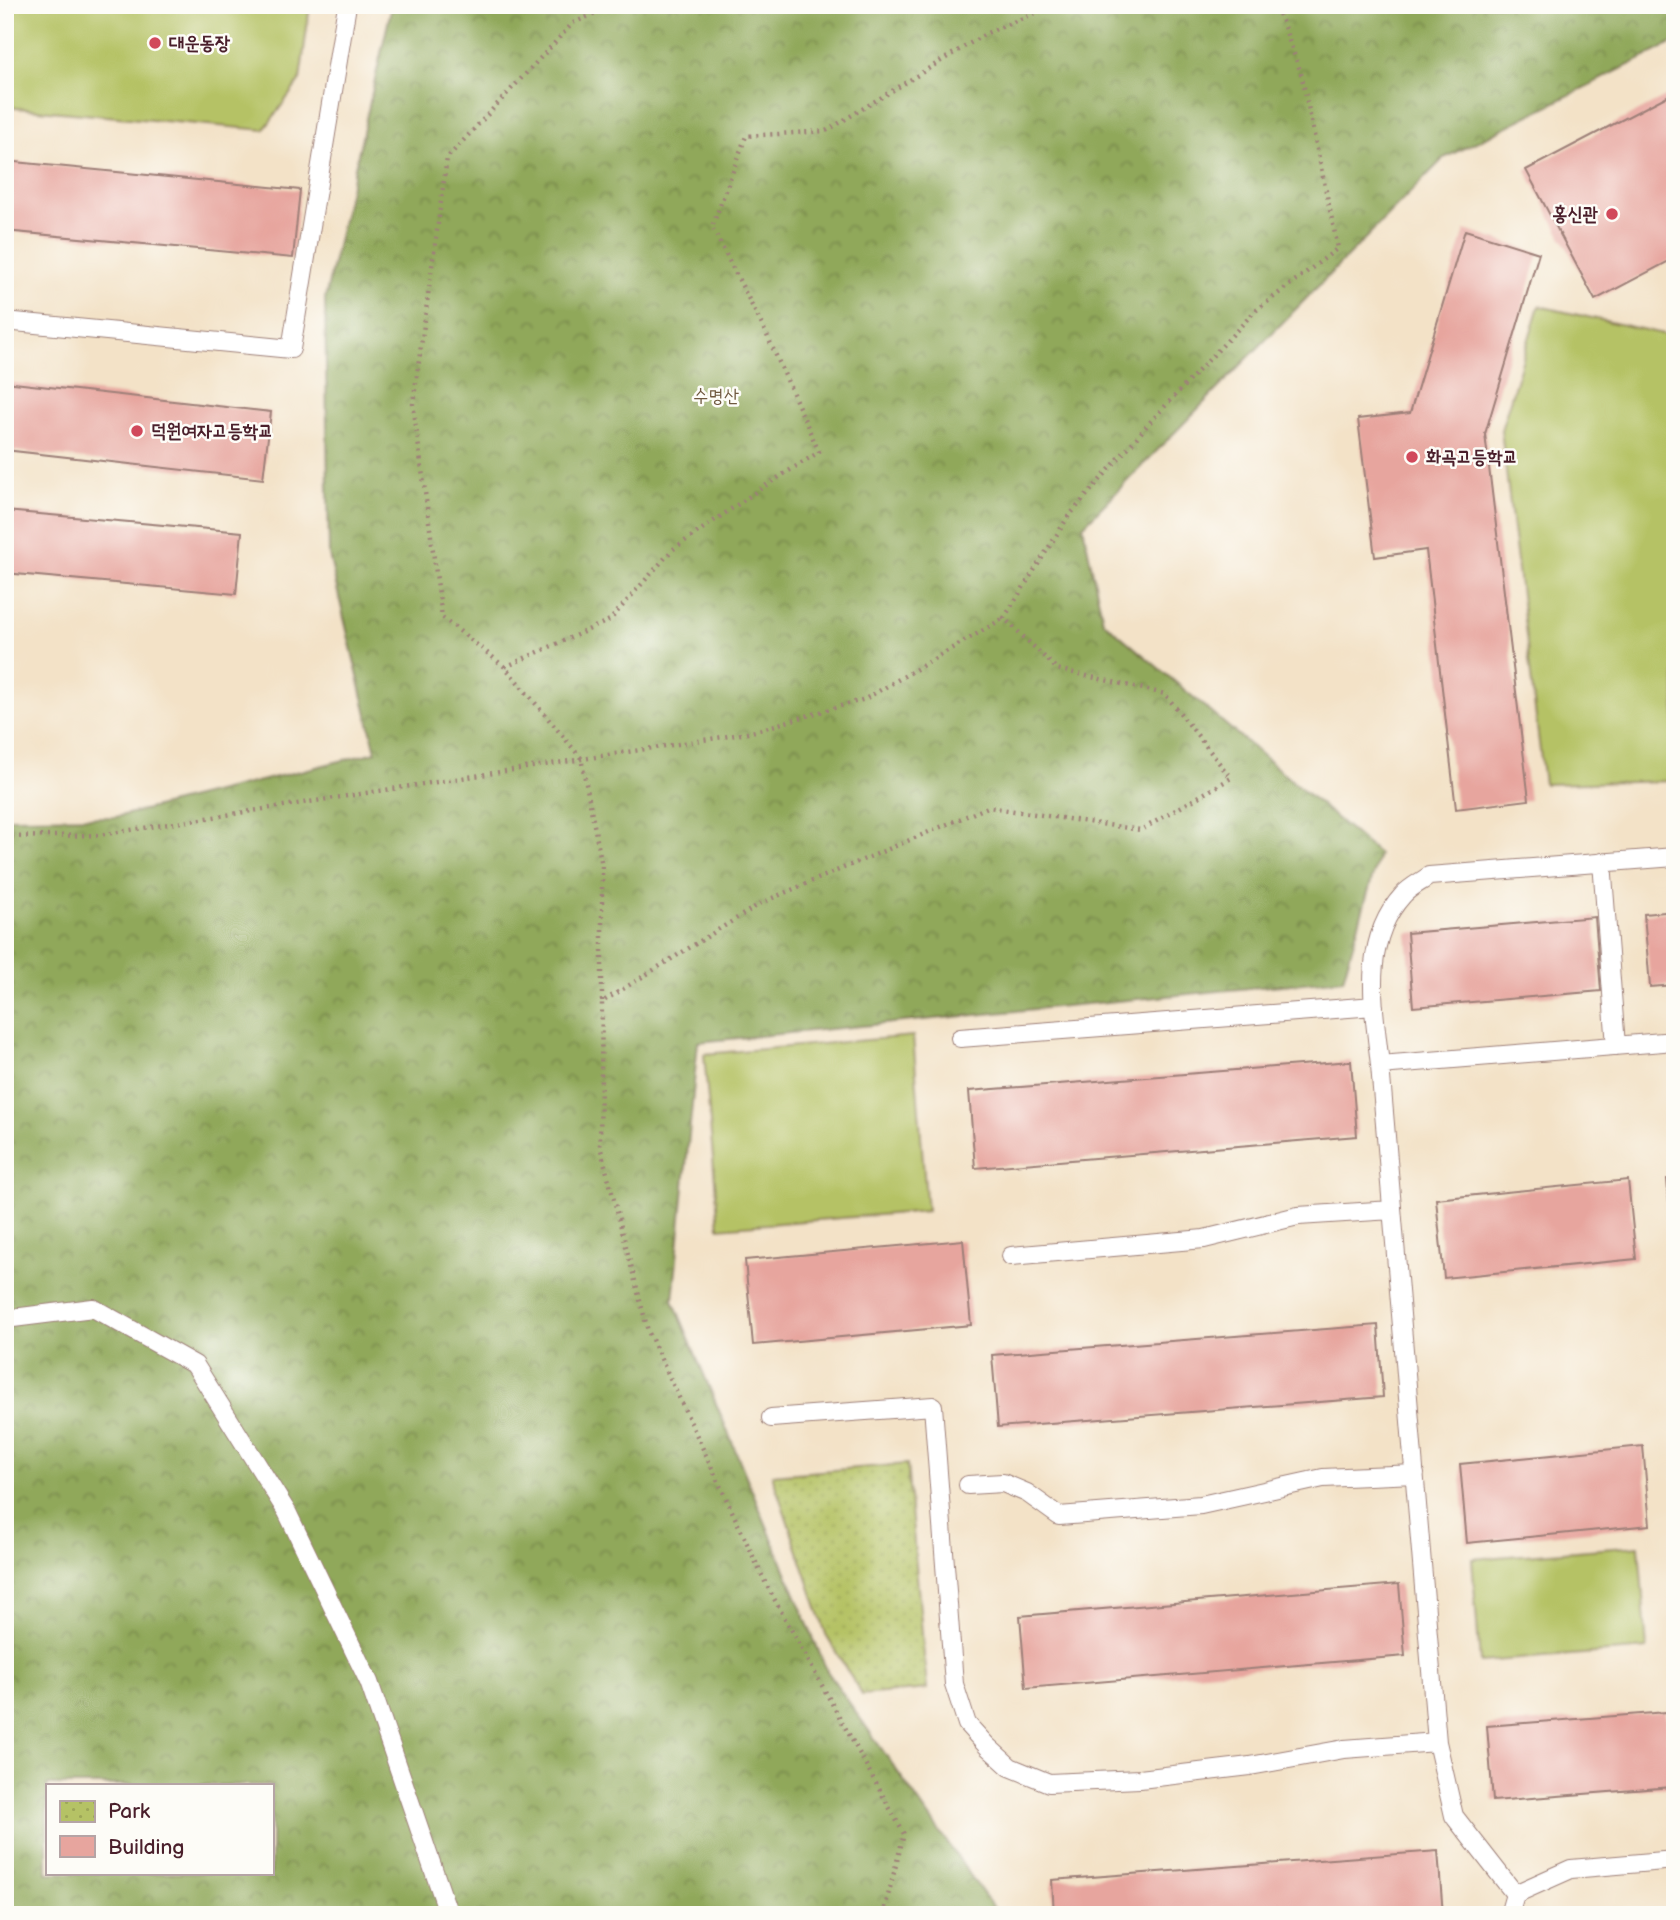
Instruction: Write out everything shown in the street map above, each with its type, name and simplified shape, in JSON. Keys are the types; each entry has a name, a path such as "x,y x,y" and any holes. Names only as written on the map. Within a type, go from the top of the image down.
{"lane":[{"path":"5,321 291,349 347,5"},
{"path":"1515,1894 1454,1816 1437,1742 1374,1006 1373,957 1384,919 1404,892 1429,876 1675,857"},
{"path":"1602,862 1616,1046"},
{"path":"960,1038 1374,1006"},
{"path":"1380,1065 1675,1041"},
{"path":"1011,1256 1204,1238 1298,1216 1392,1210"},
{"path":"5,1319 93,1308 195,1365 287,1512 369,1682 449,1915"},
{"path":"771,1418 933,1406 954,1684 967,1724 1010,1767 1049,1783 1140,1779 1250,1766 1344,1748 1437,1742"},
{"path":"968,1485 1003,1483 1027,1493 1059,1516 1201,1505 1323,1478 1415,1474"},
{"path":"1509,1915 1515,1894 1571,1869 1675,1860"}],"path":[{"path":"615,5 573,23 447,158 413,404 442,617 505,667 581,758 602,866 600,1146 648,1331 766,1584 904,1834 883,1915"},
{"path":"505,667 610,620 673,550 760,489 819,453 766,333 712,227 746,135 826,131 987,33 1054,5"},
{"path":"5,837 99,835 748,733 865,699 1004,618 1068,517 1151,421 1254,312 1338,248 1301,73 1276,5"},
{"path":"602,1002 763,902 988,807 1141,830 1231,778 1165,694 1056,669 1004,618"}],"green space":[{"name":"대운동장","path":"5,5 310,5 300,80 264,130 5,107"},
{"name":"수명산","path":"392,5 1675,5 1675,42 1444,158 1083,526 1103,621 1379,854 1343,979 698,1042 673,1300 827,1671 998,1915 5,1915 5,818 116,817 376,752 329,555 325,299"},
{"path":"1539,306 1663,334 1675,341 1675,781 1544,784 1501,430"},
{"path":"913,1036 927,1211 719,1228 704,1054"},
{"path":"907,1464 927,1689 862,1695 827,1637 772,1475"},
{"path":"1639,1546 1647,1649 1480,1662 1472,1559"}],"building":[{"name":"홍신관","path":"1675,92 1675,258 1595,300 1526,170"},
{"path":"5,161 300,190 293,258 5,231"},
{"name":"화곡고등학교","path":"1465,230 1539,253 1485,434 1529,800 1456,809 1426,550 1375,557 1358,419 1410,413"},
{"name":"덕원여자고등학교","path":"5,382 271,412 263,479 5,450"},
{"path":"5,511 242,532 236,594 5,573"},
{"path":"1675,911 1675,985 1650,987 1644,914"},
{"path":"1595,917 1601,991 1413,1007 1407,933"},
{"path":"1351,1061 1357,1136 975,1168 969,1091"},
{"path":"1667,1179 1675,1179 1675,1250 1673,1250"},
{"path":"1628,1180 1636,1259 1444,1278 1436,1199"},
{"path":"963,1240 971,1325 753,1345 745,1260"},
{"path":"1378,1325 1383,1397 998,1427 992,1355"},
{"path":"1643,1446 1650,1525 1467,1543 1460,1464"},
{"path":"1399,1584 1405,1656 1026,1688 1020,1616"},
{"path":"1666,1712 1672,1787 1493,1801 1487,1726"},
{"path":"1438,1851 1443,1915 1054,1915 1052,1880"}],"place":[{"name":"대운동장","path":"155,43"},
{"name":"홍신관","path":"1612,214"},
{"name":"덕원여자고등학교","path":"137,431"},
{"name":"화곡고등학교","path":"1412,457"}]}
